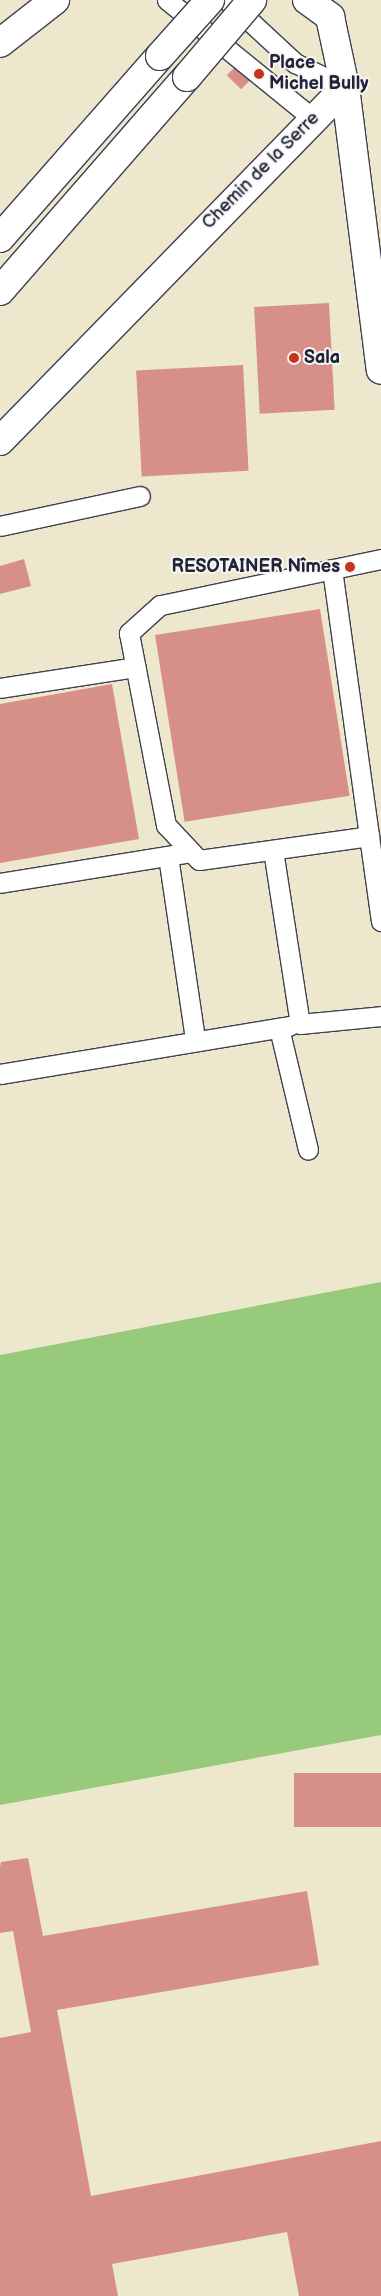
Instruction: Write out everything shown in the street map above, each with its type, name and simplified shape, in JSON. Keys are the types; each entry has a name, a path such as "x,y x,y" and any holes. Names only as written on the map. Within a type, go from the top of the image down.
{"street":[{"path":"1,46 55,0"},
{"path":"0,238 210,0"},
{"path":"0,291 252,0"},
{"path":"307,0 338,8 345,86"},
{"name":"Chemin de la Serre","path":"0,441 345,86"},
{"name":"Chemin de la Serre","path":"345,86 381,370"}],"lane":[{"path":"166,0 312,118"},
{"path":"227,0 295,63 345,86"},
{"path":"0,526 140,496"},
{"path":"369,836 199,860 166,825 129,633 160,604 381,560"},
{"path":"332,569 381,920"},
{"path":"0,688 135,667"},
{"path":"273,850 300,1024"},
{"path":"0,883 192,852"},
{"path":"168,856 195,1039"},
{"path":"0,1074 195,1039 300,1024 381,1016"},
{"path":"279,1028 308,1150"}],"green space":[{"path":"381,1282 381,1735 0,1805 0,1355"}],"building":[{"path":"241,61 255,75 241,89 227,75"},
{"name":"Sala","path":"329,303 335,410 260,414 254,307"},
{"path":"243,365 249,471 142,476 136,371"},
{"path":"24,559 31,586 0,594 0,566"},
{"path":"320,609 350,796 185,822 155,635"},
{"path":"112,684 139,839 0,863 0,704"},
{"path":"294,1773 381,1773 381,1827 294,1827"},
{"path":"28,1858 43,1936 307,1891 319,1965 57,2010 91,2196 381,2141 381,2296 299,2296 287,2232 112,2264 118,2296 0,2296 0,2038 31,2032 13,1931 0,1933 0,1867 1,1862"}],"place":[{"name":"Place Michel Bully","path":"259,74"},
{"name":"Sala","path":"294,358"},
{"name":"RESOTAINER Nîmes","path":"350,567"}]}
